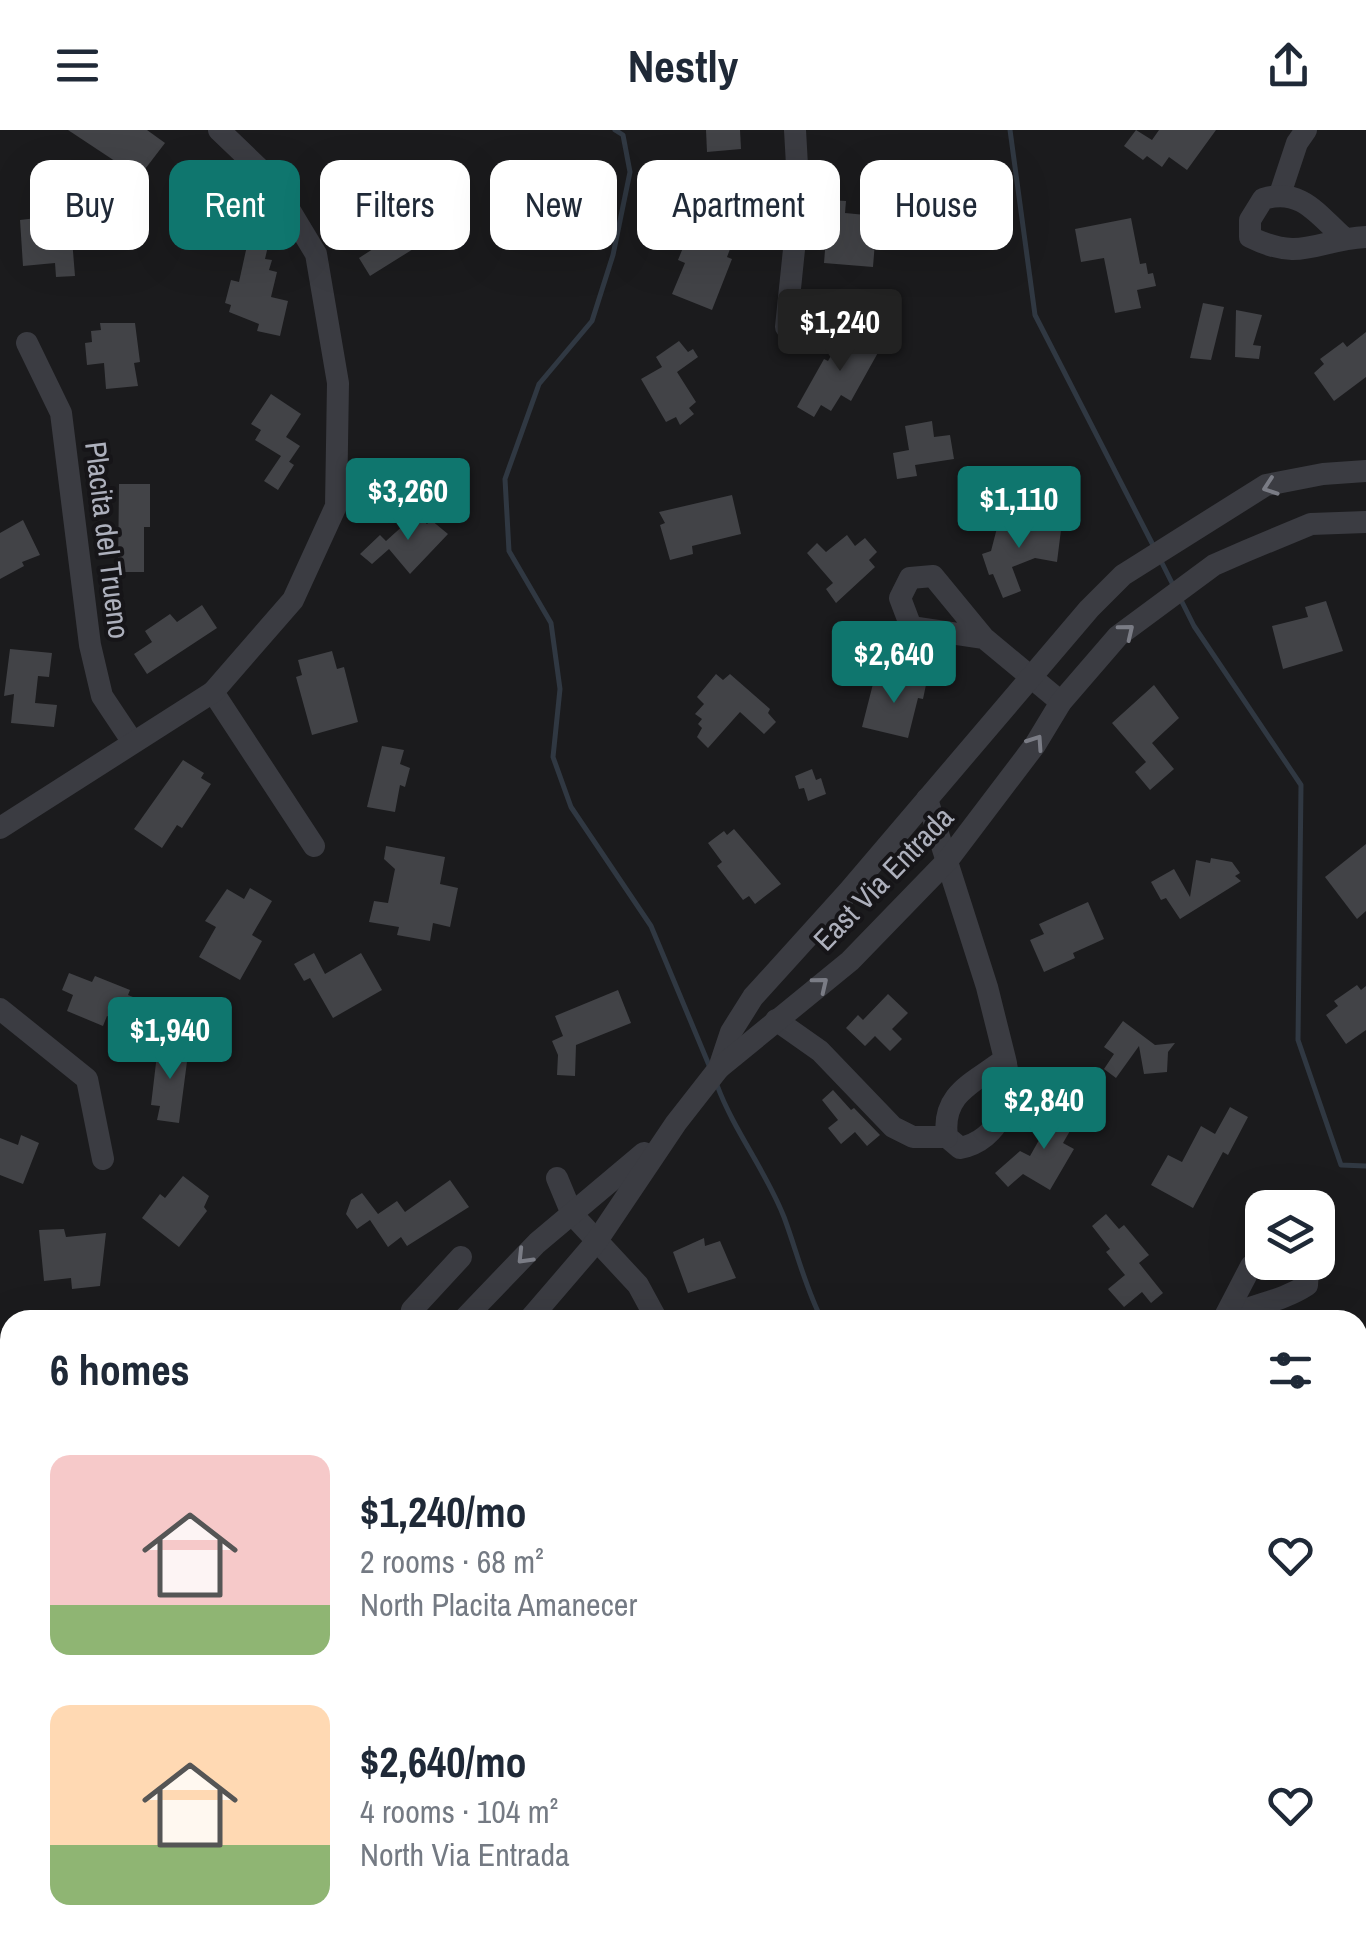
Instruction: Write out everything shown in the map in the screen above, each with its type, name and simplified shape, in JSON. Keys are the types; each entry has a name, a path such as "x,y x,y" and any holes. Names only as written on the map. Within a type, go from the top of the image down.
{"street":[{"path":"0,828 213,692 293,600 336,506 338,383 316,254 272,181 219,130"},
{"path":"786,327 799,201 795,130"},
{"path":"1280,194 1297,143 1306,130"},
{"path":"1280,194 1309,204 1355,238 1325,247 1274,249 1250,237 1250,220 1262,199 1280,194"},
{"name":"Placita del Trueno","path":"28,343 61,412 90,645 102,696 132,742"},
{"name":"East Via Entrada","path":"718,1068 730,1032 753,997 1089,609 1123,575 1266,485 1366,471"},
{"name":"East Via Entrada","path":"538,1310 596,1242 718,1068 850,961 947,861 1024,761 1060,702 1118,636 1214,565 1311,524 1366,522"},
{"path":"1150,557 1172,596"},
{"path":"984,638 1060,702"},
{"path":"213,692 314,846"},
{"path":"776,1020 820,1051 893,1127 914,1137 947,1137 960,1148 980,1144 998,1124 1005,1099 1005,1059 987,987 927,799"},
{"path":"0,1009 87,1079 103,1158"},
{"path":"947,1137 944,1118 951,1099 1005,1059"},
{"name":"East Via Entrada","path":"473,1310 537,1243 676,1124"},
{"path":"557,1178 572,1214 638,1286 651,1310"},
{"path":"412,1310 460,1257"},
{"path":"1229,1310 1245,1278"},
{"path":"1241,1310 1287,1298 1307,1285 1307,1280"}],"building":[{"path":"68,130 147,130 165,143 149,164 149,160 113,160"},
{"path":"706,130 740,130 741,149 707,152"},
{"path":"1136,130 1152,140 1159,130 1216,130 1187,170 1169,157 1162,167 1147,156 1143,160 1124,146"},
{"path":"840,201 846,201 845,213 860,214 860,250 874,250 873,267 824,263 825,250 840,250"},
{"path":"1131,218 1140,264 1146,263 1156,286 1137,290 1141,308 1115,313 1104,258 1081,262 1075,229"},
{"path":"30,219 30,250 73,250 75,276 56,277 55,263 23,266 20,220"},
{"path":"246,250 267,250 265,259 272,260 269,270 277,272 271,297 288,301 280,336 257,331 259,324 229,312 231,305 225,303 231,280 239,282"},
{"path":"371,250 412,250 370,276 359,258"},
{"path":"682,250 730,250 727,257 732,259 712,310 672,294 685,263 678,260"},
{"path":"1203,303 1224,307 1211,360 1190,358"},
{"path":"1236,310 1262,315 1253,345 1261,346 1259,359 1235,357"},
{"path":"100,323 135,323 140,362 134,363 138,386 106,389 104,363 87,365 85,343 92,342 91,331 101,330"},
{"path":"846,329 880,349 851,401 841,395 831,411 821,405 814,417 797,407"},
{"path":"1366,332 1366,377 1334,401 1314,373 1324,364 1320,359 1343,342 1347,347"},
{"path":"679,341 698,357 677,372 696,402 689,408 694,414 680,425 676,417 666,422 641,379 662,367 656,357"},
{"path":"271,394 301,414 286,437 300,446 289,462 294,465 278,490 264,481 281,456 255,440 261,430 251,424"},
{"path":"932,421 934,437 950,435 954,459 915,465 917,476 897,479 893,453 909,450 905,426"},
{"path":"119,484 150,484 150,527 144,527 144,572 118,572"},
{"path":"732,495 741,534 692,546 693,554 670,560 660,525 665,523 659,512"},
{"path":"416,514 448,534 410,574 389,549 372,564 360,554 380,535 386,541"},
{"path":"1012,519 1061,530 1057,562 1035,558 1012,567 1021,591 1003,598 982,554 991,551 997,528"},
{"path":"23,520 40,555 22,562 24,566 0,579 0,533"},
{"path":"847,535 855,546 865,538 877,552 869,560 875,567 836,603 826,589 833,583 807,553 817,543 826,552"},
{"path":"1326,601 1343,651 1283,669 1272,626 1308,617 1305,607"},
{"path":"202,605 217,628 147,674 134,654 152,642 145,631 170,614 177,622"},
{"path":"10,649 52,653 49,677 38,676 35,703 57,705 54,727 11,723 14,694 4,696"},
{"path":"332,651 337,669 344,667 358,722 312,735 296,677 302,675 298,660"},
{"path":"716,674 723,680 730,674 770,709 768,713 776,722 764,734 740,712 708,748 697,737 702,719 695,714 704,704 697,697"},
{"path":"906,675 927,680 908,738 862,727 874,680 903,687"},
{"path":"1154,685 1179,718 1152,743 1174,769 1150,790 1135,772 1146,762 1112,723"},
{"path":"382,746 404,750 400,764 410,768 405,787 400,785 395,812 367,807"},
{"path":"183,760 204,773 201,778 211,784 182,828 177,825 162,848 134,829"},
{"path":"812,769 816,780 821,778 826,794 808,801 795,776"},
{"path":"734,829 781,884 755,904 749,896 743,900 717,866 722,862 708,843"},
{"path":"1366,844 1366,911 1357,919 1325,877"},
{"path":"386,846 445,857 440,884 458,888 450,927 433,923 430,941 397,935 399,927 369,922 374,901 388,903 395,869 384,859"},
{"path":"1211,858 1232,862 1240,873 1235,876 1241,881 1180,919 1166,898 1161,900 1151,882 1174,869 1190,897 1196,860 1210,863"},
{"path":"250,888 272,901 252,935 262,941 240,980 199,957 216,927 205,921 227,889 244,899"},
{"path":"1088,902 1104,939 1044,972 1030,940 1044,934 1039,924"},
{"path":"314,953 325,974 361,953 382,990 333,1018 310,978 304,981 294,964"},
{"path":"69,973 92,982 95,976 130,990 128,995 143,1001 139,1014 130,1010 125,1023 107,1016 103,1026 67,1011 73,995 62,990"},
{"path":"1357,985 1361,990 1366,986 1366,1030 1346,1044 1326,1015 1338,1006 1334,1001"},
{"path":"618,990 631,1023 576,1045 575,1076 557,1075 558,1055 552,1041 563,1036 555,1016"},
{"path":"888,994 908,1013 892,1029 902,1039 890,1051 875,1036 865,1046 846,1028 858,1015 863,1020"},
{"path":"1123,1021 1155,1045 1175,1043 1168,1052 1167,1072 1144,1074 1139,1046 1116,1078 1104,1069 1114,1054 1104,1047"},
{"path":"172,1043 186,1045 188,1054 179,1123 157,1120 160,1106 151,1105 158,1046 171,1048"},
{"path":"833,1090 880,1135 867,1146 855,1132 841,1144 828,1128 838,1120 822,1100"},
{"path":"1054,1103 1078,1117 1063,1143 1074,1149 1050,1190 1023,1174 1008,1187 995,1173 1020,1151 1030,1156 1043,1133 1038,1131"},
{"path":"1230,1107 1248,1117 1228,1155 1223,1152 1193,1208 1151,1185 1168,1155 1182,1162 1201,1126 1215,1134"},
{"path":"21,1135 39,1143 23,1184 0,1175 0,1138 18,1145"},
{"path":"183,1176 209,1196 204,1207 207,1211 179,1247 142,1218 160,1194 165,1198"},
{"path":"450,1180 469,1207 407,1246 401,1237 388,1247 370,1220 357,1229 346,1214 351,1200 362,1193 378,1214 397,1201 405,1212"},
{"path":"1106,1214 1119,1229 1124,1225 1149,1255 1139,1263 1163,1293 1151,1303 1142,1292 1124,1307 1108,1289 1125,1275 1092,1226"},
{"path":"64,1229 66,1237 106,1233 100,1286 72,1289 71,1278 44,1281 39,1230"},
{"path":"704,1238 705,1246 720,1241 736,1278 688,1293 673,1252"}],"waterway":[{"path":"615,130 623,135 630,172 613,255 592,321 539,384 505,479 509,551 551,623 560,689 553,757 571,807 651,926 711,1070"},
{"path":"1010,130 1035,315 1154,547"},
{"path":"1161,561 1174,587"},
{"path":"1179,596 1194,626 1301,785 1298,1040 1341,1165 1366,1166"},
{"path":"717,1085 777,1200 818,1310"}]}
